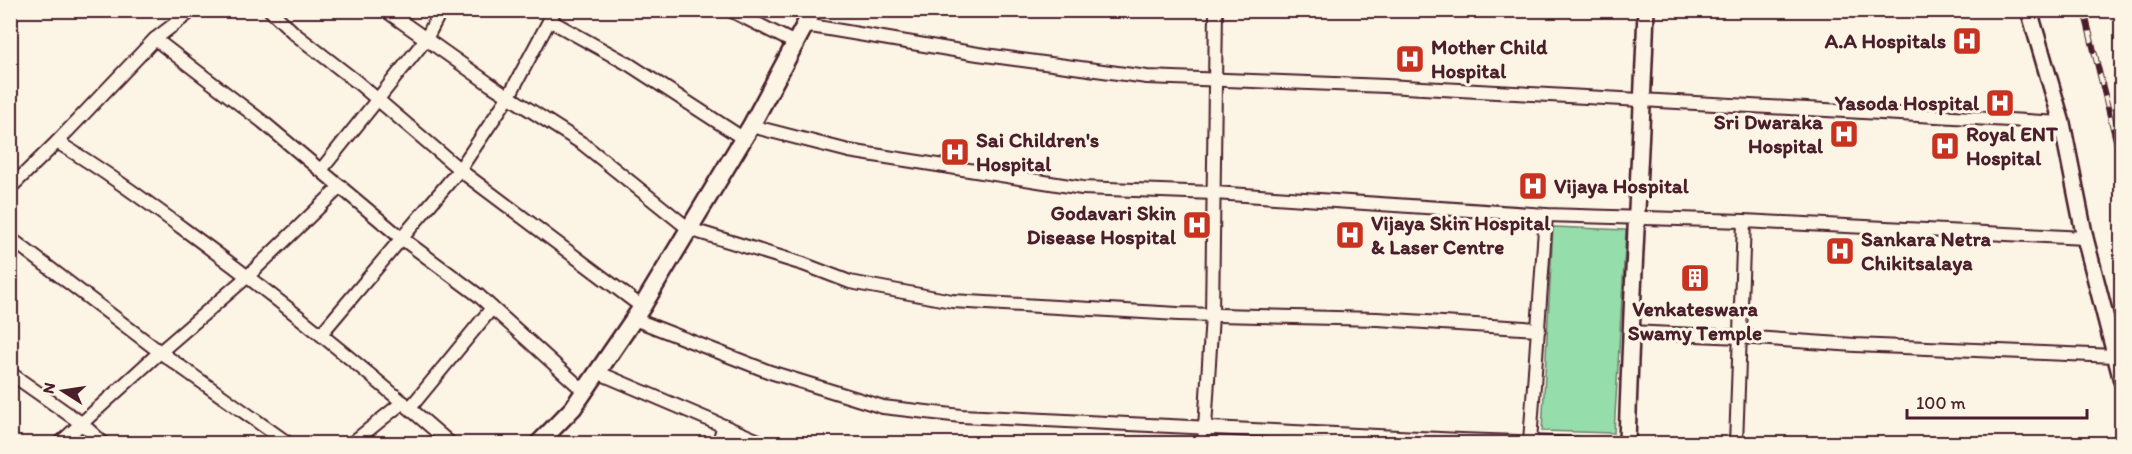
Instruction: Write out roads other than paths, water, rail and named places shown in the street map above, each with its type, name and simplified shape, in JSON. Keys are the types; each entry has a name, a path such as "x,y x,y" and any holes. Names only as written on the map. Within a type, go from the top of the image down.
{"main road":[{"path":"538,444 573,408 638,313 747,132 809,18"}],"street":[{"path":"10,188 155,39 193,10"},
{"path":"270,10 295,34 638,313 770,372 883,407 961,416 1581,444"},
{"path":"385,10 583,144 689,229 803,264 850,282 952,301 1212,315 1377,319 1539,329"},
{"path":"321,170 426,39 441,10"},
{"path":"730,10 795,43"},
{"path":"1204,444 1212,315 1216,10"},
{"path":"1627,444 1630,332 1638,217 1646,10"},
{"path":"2029,10 2062,123 2085,238 2121,381"},
{"path":"321,334 400,237 460,169 509,96 552,15 630,65 747,132 1054,184 1082,188 1214,193 1546,215 1744,221 2085,238"},
{"path":"809,18 1094,71 1169,79 1386,86 2062,123"},
{"path":"155,39 254,115 400,237 492,308 584,391"},
{"path":"57,142 100,168 248,276 452,444"},
{"path":"59,444 248,276 341,186"},
{"path":"1530,442 1546,215"},
{"path":"1736,444 1744,221"},
{"path":"10,238 160,352 289,444"},
{"path":"351,444 406,405 492,308"},
{"path":"1630,332 1855,345 2116,356"},
{"path":"597,372 766,444"},
{"path":"10,373 81,423 104,444"},
{"path":"718,444 724,426"}],"railway":[{"path":"2084,10 2122,165"}],"place":[{"name":"A.A Hospitals","path":"1967,41"},
{"name":"Mother Child Hospital","path":"1410,59"},
{"name":"Yasoda Hospital","path":"2000,103"},
{"name":"Sri Dwaraka Hospital","path":"1844,134"},
{"name":"Royal ENT Hospital","path":"1945,146"},
{"name":"Sai Children's Hospital","path":"955,152"},
{"name":"Vijaya Hospital","path":"1533,186"},
{"name":"Godavari Skin Disease Hospital","path":"1197,225"},
{"name":"Vijaya Skin Hospital & Laser Centre","path":"1350,235"},
{"name":"Sankara Netra Chikitsalaya","path":"1840,251"},
{"name":"Venkateswara Swamy Temple","path":"1695,278"}]}
